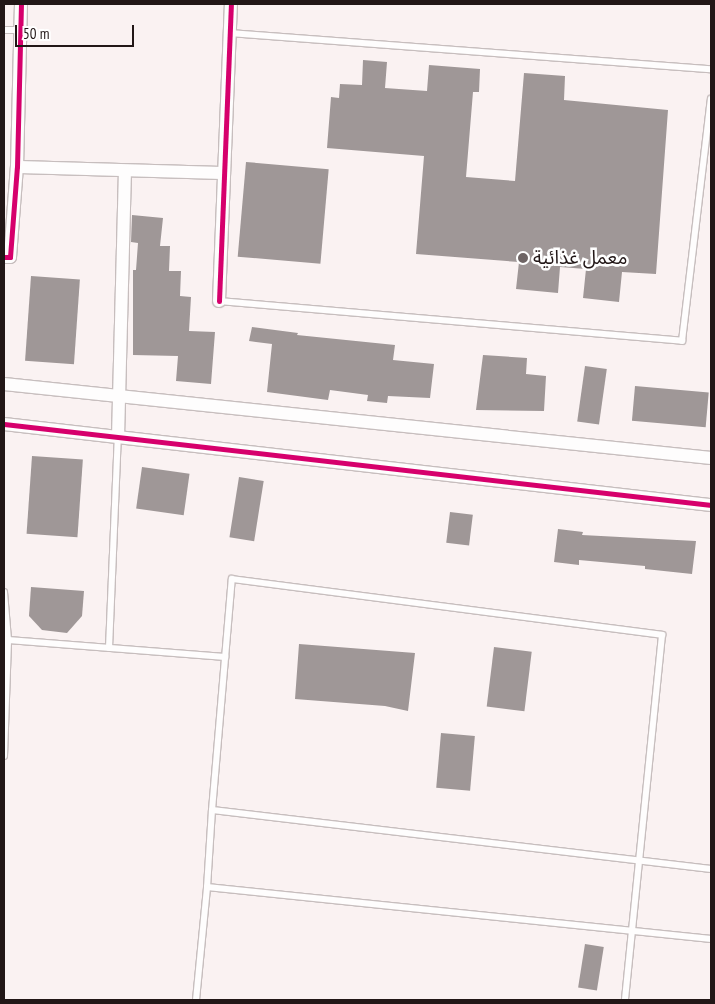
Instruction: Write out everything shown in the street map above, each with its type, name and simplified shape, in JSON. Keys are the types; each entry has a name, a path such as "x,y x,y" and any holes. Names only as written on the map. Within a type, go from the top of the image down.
{"street":[{"path":"4,257 10,257 16,167 21,4"},
{"path":"218,301 230,4"},
{"path":"16,167 224,173"},
{"path":"118,437 125,170"},
{"path":"4,384 711,458"},
{"path":"4,424 711,505"}],"lane":[{"path":"4,30 20,30"},
{"path":"229,33 711,69"},
{"path":"218,301 682,341 711,99"},
{"path":"109,648 118,437"},
{"path":"196,1000 232,579 662,635 625,1000"},
{"path":"4,592 8,640 4,756"},
{"path":"8,640 226,657"},
{"path":"212,810 711,869"},
{"path":"207,887 711,939"}],"building":[{"path":"363,60 387,62 385,88 427,91 429,65 480,69 479,92 473,92 466,177 515,181 524,73 565,76 564,100 668,110 656,274 622,272 619,302 583,298 586,269 560,267 558,293 516,289 519,262 416,254 424,156 327,148 331,97 339,98 340,84 362,85"},
{"path":"246,162 329,169 320,264 238,257"},
{"path":"132,215 163,218 160,246 170,246 169,271 181,271 180,296 191,297 189,331 215,332 211,384 176,381 178,356 133,355 133,270 136,270 138,243 131,242"},
{"path":"31,276 80,279 74,364 25,361"},
{"path":"252,327 298,333 297,335 395,345 393,360 434,364 430,398 388,396 387,403 367,401 368,395 330,390 328,400 267,392 272,344 249,341"},
{"path":"483,355 527,358 526,374 546,376 544,411 476,410"},
{"path":"585,366 607,369 599,425 577,421"},
{"path":"635,386 709,392 706,427 632,421"},
{"path":"32,456 83,460 77,537 27,534"},
{"path":"142,467 190,474 184,515 136,509"},
{"path":"239,477 264,481 254,541 229,537"},
{"path":"450,512 473,515 469,546 446,543"},
{"path":"558,529 583,532 582,535 696,541 692,574 645,569 645,566 579,560 579,565 554,562"},
{"path":"31,587 84,591 82,616 67,633 42,630 29,616"},
{"path":"299,644 415,653 408,711 385,706 295,699"},
{"path":"494,647 532,652 524,711 487,707"},
{"path":"441,733 475,736 470,791 436,788"},
{"path":"585,944 604,947 597,990 578,987"}],"cycle path":[{"path":"4,257 10,257 17,167 21,4"},
{"path":"219,301 231,4"},
{"path":"4,424 711,505"}],"place":[{"name":"معمل غذائية","path":"523,258"}]}
